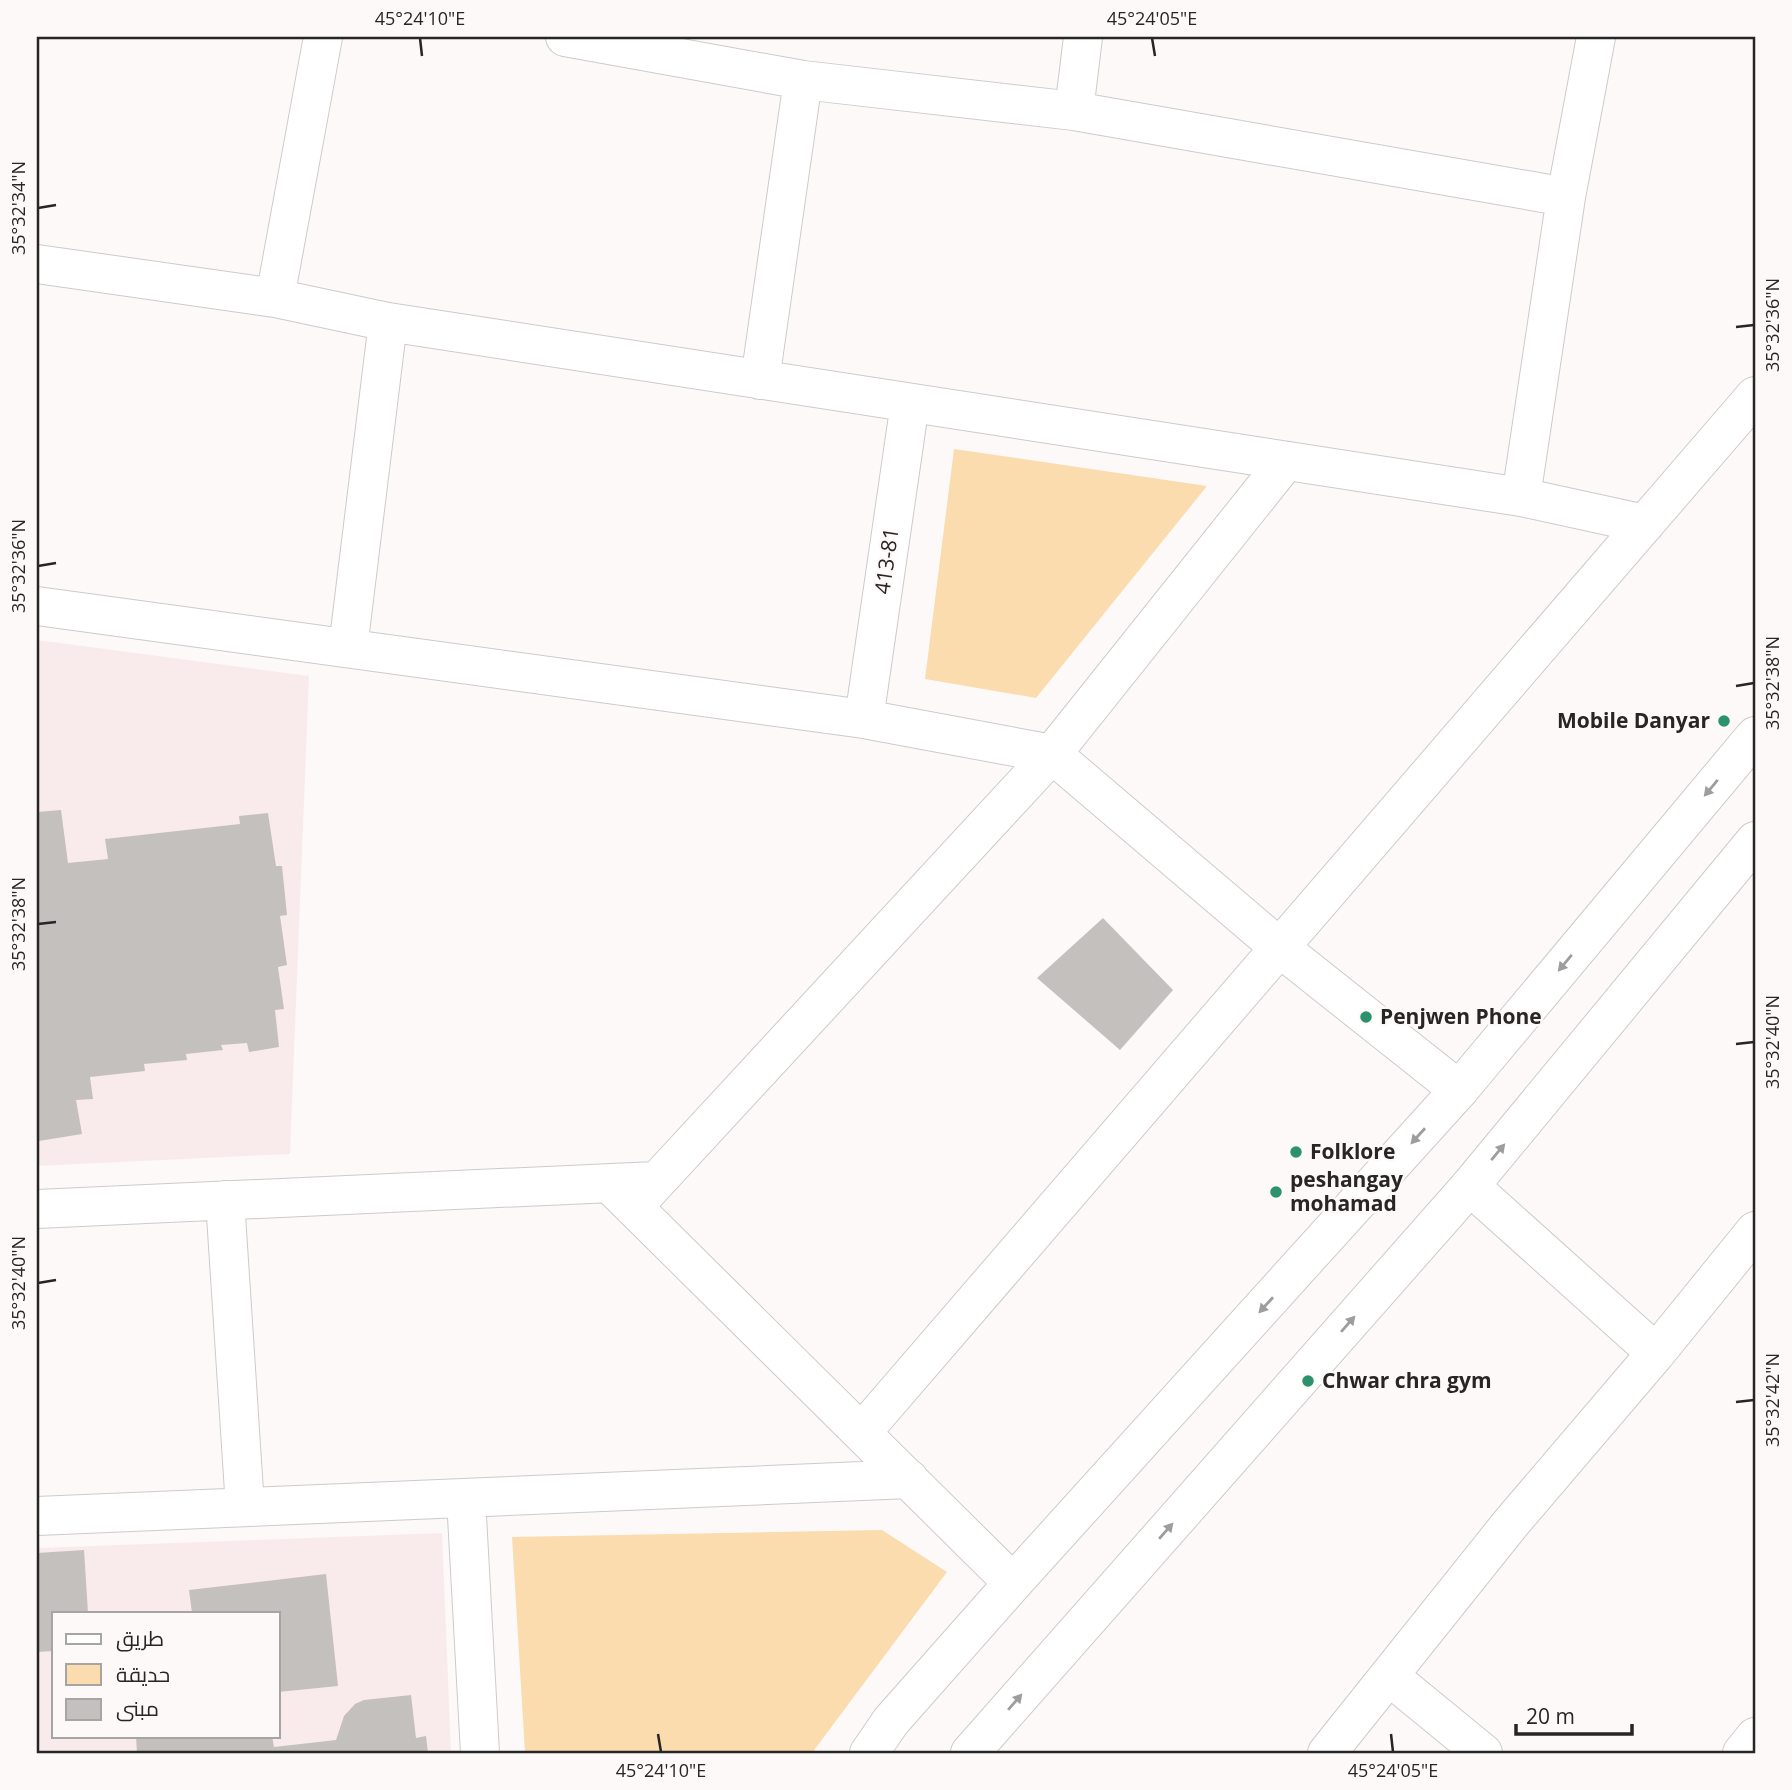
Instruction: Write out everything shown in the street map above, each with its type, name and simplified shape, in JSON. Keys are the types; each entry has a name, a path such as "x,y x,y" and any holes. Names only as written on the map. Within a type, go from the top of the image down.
{"street":[{"path":"275,298 323,37"},
{"path":"565,37 803,80 1074,111 1566,197"},
{"path":"1074,111 1083,37"},
{"path":"1521,497 1566,197 1597,37"},
{"path":"760,380 803,80"},
{"path":"37,264 275,298 388,323 1521,497 1645,524"},
{"path":"348,648 388,323"},
{"path":"862,1432 1755,396"},
{"name":"413-81","path":"864,719 910,403"},
{"path":"37,1209 225,1200 633,1191 1052,754 1286,461"},
{"path":"37,606 864,719 1052,754 1280,948 1459,1090"},
{"path":"869,1753 891,1721 1013,1583 1459,1090 1755,736"},
{"path":"970,1753 1470,1186 1755,841"},
{"path":"1470,1186 1657,1353"},
{"path":"633,1191 862,1432 1013,1583"},
{"path":"225,1200 245,1507"},
{"path":"1326,1753 1511,1523 1657,1353 1755,1231"},
{"path":"37,1516 909,1479"},
{"path":"466,1498 480,1753"},
{"path":"1389,1676 1483,1753"},
{"path":"1742,1753 1755,1737"}],"shaded area":[{"path":"37,640 309,676 290,1154 37,1166"},
{"path":"442,1533 451,1753 37,1753 37,1548"}],"green space":[{"path":"954,449 1207,486 1036,698 925,679"},
{"path":"882,1530 947,1572 812,1753 525,1753 512,1537"}],"building":[{"path":"61,810 68,863 108,859 105,839 240,824 239,816 268,813 276,866 282,866 287,915 280,916 287,965 278,967 284,1009 275,1010 279,1047 249,1052 247,1043 221,1045 223,1050 186,1054 187,1060 144,1064 145,1071 90,1077 93,1099 76,1100 82,1134 39,1141 37,812"},
{"path":"1103,918 1173,990 1120,1050 1037,978"},
{"path":"84,1550 88,1612 52,1612 52,1651 37,1652 37,1553"},
{"path":"326,1574 338,1686 280,1692 280,1612 192,1612 189,1590"},
{"path":"411,1695 416,1738 426,1736 428,1753 137,1753 136,1738 272,1738 274,1747 336,1740 344,1716 355,1704 364,1700"}],"place":[{"name":"Mobile Danyar","path":"1724,721"},
{"name":"Penjwen Phone","path":"1366,1017"},
{"name":"Folklore","path":"1296,1152"},
{"name":"peshangay mohamad","path":"1276,1192"},
{"name":"Chwar chra gym","path":"1308,1381"}]}
